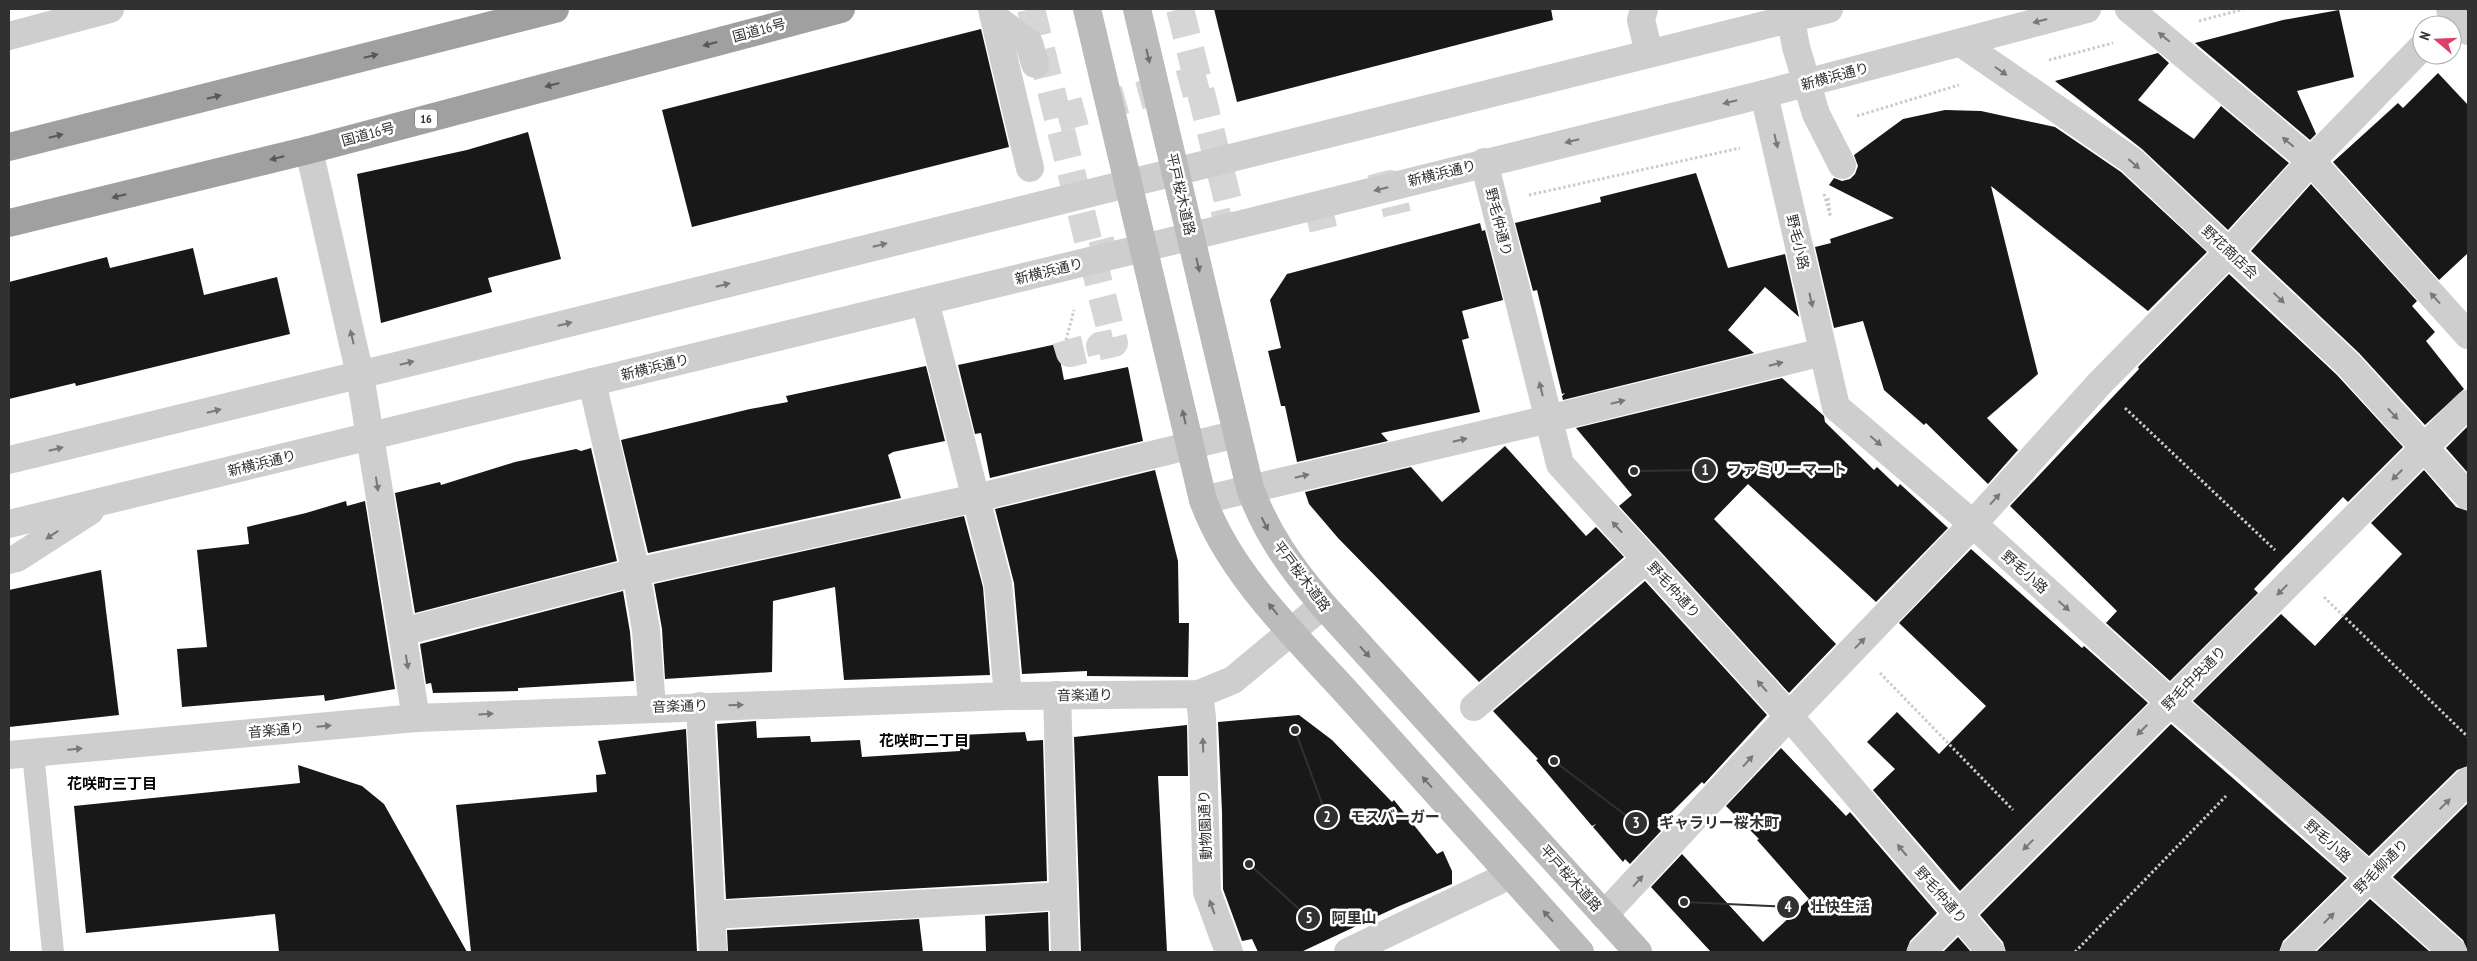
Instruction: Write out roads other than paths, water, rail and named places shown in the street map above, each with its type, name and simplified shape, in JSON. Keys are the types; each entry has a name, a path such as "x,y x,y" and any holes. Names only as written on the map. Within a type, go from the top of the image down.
{"highway":[{"path":"9,147 555,9"},
{"name":"国道16号","path":"9,223 309,150 841,9"}],"main road":[{"path":"1087,9 1203,500 1212,523 1238,565 1292,632 1580,952"},
{"name":"平戸桜木道路","path":"1137,9 1250,488 1276,544 1323,605 1638,952"}],"street":[{"path":"9,36 110,9"},
{"path":"1644,9 1641,20 1650,53"},
{"path":"1789,9 1796,47 1816,114 1842,165"},
{"path":"9,460 360,375 1829,9"},
{"name":"新横浜通り","path":"9,524 1143,248 1764,94 2087,9"},
{"path":"2129,9 2311,161 2468,334"},
{"path":"993,13 1029,43 1034,64"},
{"path":"993,13 1034,153"},
{"name":"野花商店会","path":"1961,42 2131,160 2230,251 2348,364 2468,496"},
{"path":"1604,915 1789,716 1973,524 2099,384 2230,251 2311,161 2412,56"},
{"name":"野毛小路","path":"1764,94 1836,407 1973,524 2170,702 2251,771 2453,952"},
{"path":"309,150 360,375 416,718"},
{"name":"野毛仲通り","path":"1484,162 1560,464 1789,716 1991,952"},
{"path":"925,301 998,584 1008,696"},
{"path":"1203,500 1549,419 1823,352"},
{"path":"592,382 636,572 646,630 652,707"},
{"name":"野毛中央通り","path":"1921,952 2468,404"},
{"path":"402,632 636,572 976,498 1237,434"},
{"path":"9,560 18,558 108,500"},
{"path":"1474,707 1646,559"},
{"name":"音楽通り","path":"21,754 416,718 652,707 1008,696 1199,694 1232,680 1323,605"},
{"name":"動物園通り","path":"1199,694 1202,717 1207,892 1229,952"},
{"path":"1057,695 1065,952"},
{"path":"700,706 713,952"},
{"name":"野毛柳通り","path":"2294,952 2468,781"},
{"path":"1348,952 1510,875"},
{"path":"711,915 1063,896"}],"lane":[{"path":"21,754 53,952"}],"tunnel":[{"path":"1031,9 1092,256 1120,249"},
{"path":"1180,9 1233,221 1205,228"},
{"path":"1058,118 1214,75"},
{"path":"1371,189 1390,184 1397,214"},
{"path":"1317,202 1324,232"},
{"path":"1092,256 1114,343 1100,346 1102,354"},
{"path":"1066,340 1070,353 1100,346"}],"place":[{"name":"ファミリーマート","path":"1634,471"},
{"name":"モスバーガー","path":"1295,730"},
{"name":"ギャラリー桜木町","path":"1554,761"},
{"name":"阿里山","path":"1249,864"},
{"name":"壮快生活","path":"1684,902"}],"district":[{"name":"花咲町二丁目","path":"924,741"},
{"name":"花咲町三丁目","path":"112,784"}]}
